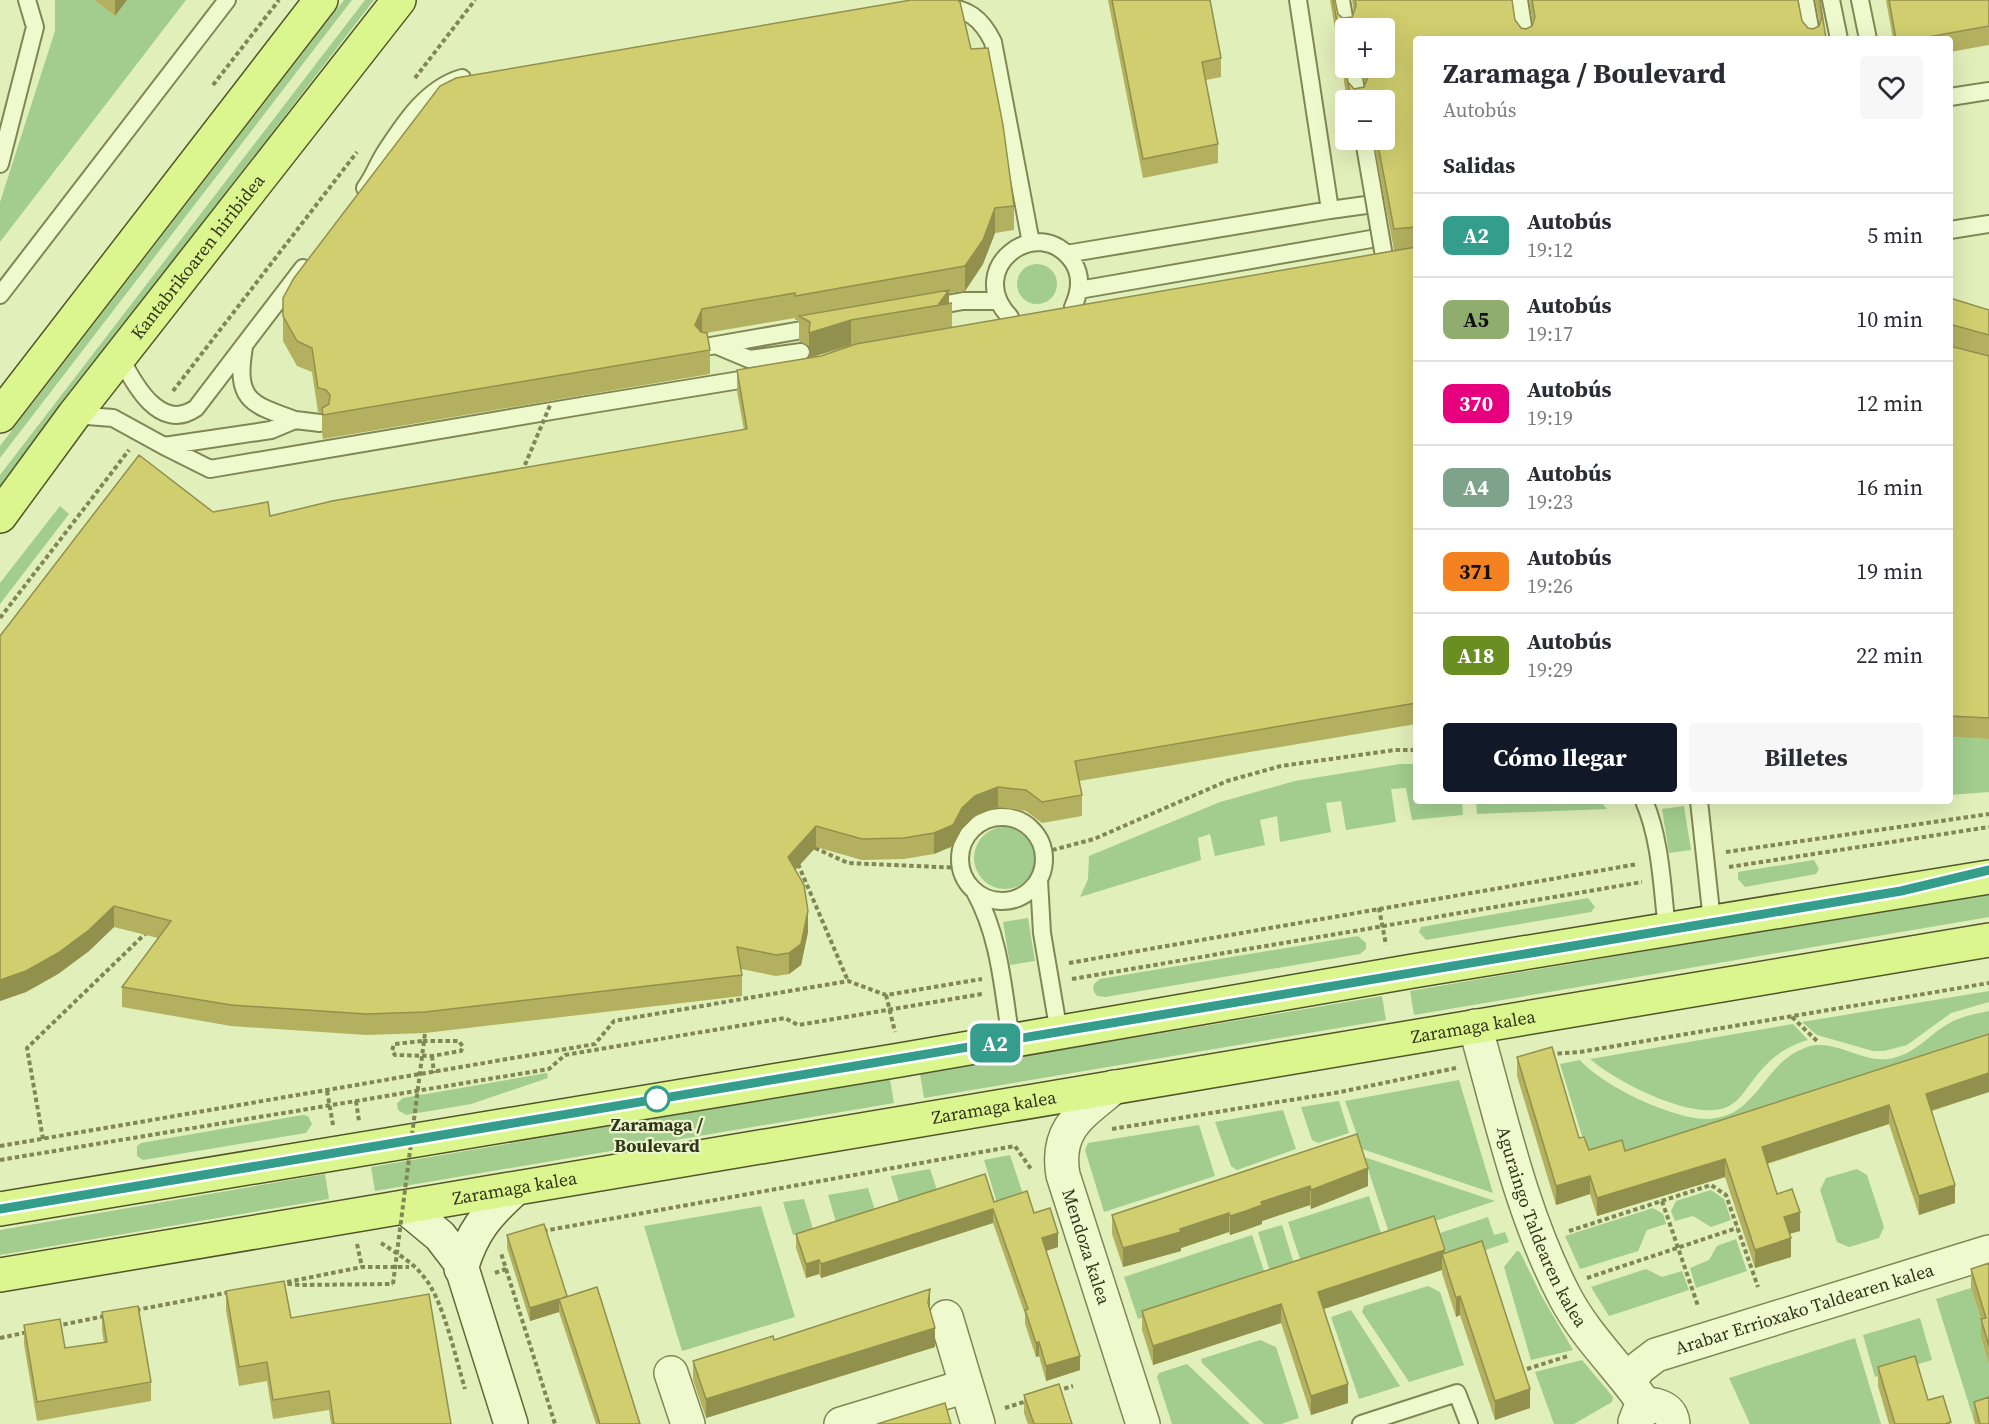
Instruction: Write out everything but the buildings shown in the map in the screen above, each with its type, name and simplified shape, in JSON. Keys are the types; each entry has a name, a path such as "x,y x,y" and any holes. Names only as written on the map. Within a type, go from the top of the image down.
{"main road":[{"path":"0,416 321,0"},
{"name":"Kantabrikoaren hiribidea","path":"0,516 74,415 399,0"},
{"path":"0,1209 1059,1033 1712,921 1989,877"},
{"name":"Zaramaga kalea","path":"0,1275 1989,940"}],"street":[{"path":"1901,891 1989,870"},
{"name":"Aguraingo Taldearen kalea","path":"1475,1026 1530,1217 1548,1260 1579,1321 1637,1404"},
{"name":"Mendoza kalea","path":"1114,1087 1071,1125 1063,1138 1059,1157 1143,1424"},
{"path":"463,1276 468,1245 480,1223 515,1189"},
{"path":"405,1207 440,1236 460,1262 511,1424"},
{"name":"Arabar Errioxako Taldearen kalea","path":"1637,1404 1639,1368 1656,1355 1989,1252"},
{"path":"946,1317 977,1421"},
{"path":"672,1373 688,1424"},
{"path":"841,1424 966,1386"},
{"path":"1637,1404 1664,1407 1671,1413 1673,1424"}],"lane":[{"path":"0,164 35,27 27,0"},
{"path":"0,296 227,0"},
{"path":"1298,0 1330,210"},
{"path":"1341,0 1344,18"},
{"path":"1519,0 1525,36"},
{"path":"1805,0 1811,36"},
{"path":"1831,0 1838,36"},
{"path":"1860,0 1867,36"},
{"path":"922,9 958,7 976,17 989,34 997,57 1031,243"},
{"path":"352,204 374,176 384,152 428,95 440,85 478,75"},
{"path":"1953,97 1989,91"},
{"path":"1365,150 1379,263 1406,259"},
{"path":"1066,254 1366,205"},
{"path":"1953,230 1989,224"},
{"path":"1079,290 1371,239"},
{"path":"1026,325 1006,323 998,302 995,276 1000,264 1008,254 1031,243 1056,247 1066,254 1079,276 1079,290 1073,313"},
{"path":"120,357 139,393 160,408 179,416 196,408 310,259"},
{"path":"916,310 963,301 998,302"},
{"path":"801,352 749,359 711,346 834,325"},
{"path":"244,344 240,367 243,389 256,406 295,420 320,423"},
{"path":"74,415 113,418 210,469 777,374"},
{"path":"164,446 271,430 295,420"},
{"path":"1645,804 1658,855 1666,929"},
{"path":"1699,804 1712,921"},
{"path":"975,891 984,897 1005,901 1024,895 1039,880 1043,871 1044,852 1037,834 1017,814 985,815 971,829 960,854 961,868 966,881 975,891 987,913 996,949 1011,1040"},
{"path":"1039,880 1042,933 1059,1033"},
{"path":"1361,1424 1457,1393 1469,1424"}],"path":[{"path":"409,85 475,0"},
{"path":"160,408 365,142"},
{"path":"518,480 551,403"},
{"path":"0,618 141,434"},
{"path":"1044,852 1094,838 1227,781 1281,766 1395,750 1413,750"},
{"path":"815,848 848,863 961,868"},
{"path":"793,857 848,981"},
{"path":"43,1139 27,1048 146,935 150,925"},
{"path":"1548,1055 1580,1052 1989,983"},
{"path":"1791,1016 1817,1041"},
{"path":"286,1282 300,1286 393,1284 425,1033"},
{"path":"423,1041 459,1041 463,1047 461,1051 432,1056 409,1058 395,1055 392,1051 394,1044 423,1041"},
{"path":"432,1056 434,1073"},
{"path":"1100,1131 1340,1092 1485,1063"},
{"path":"541,1231 1015,1146 1041,1183 1063,1175"},
{"path":"1559,1233 1711,1185 1726,1195 1758,1287"},
{"path":"1662,1201 1698,1306"},
{"path":"1581,1280 1737,1228"},
{"path":"500,1249 555,1424"},
{"path":"275,1284 362,1267 409,1267"},
{"path":"426,1296 463,1276 506,1269"},
{"path":"127,1312 241,1290"},
{"path":"438,1304 466,1391"},
{"path":"46,1328 116,1314"},
{"path":"0,1338 35,1331"},
{"path":"1052,1393 1073,1386"},
{"path":"977,1421 1030,1400"}],"green space":[{"path":"55,0 94,0 115,16 127,0 186,0 0,242 0,202 55,31"},
{"path":"344,0 352,0 0,458 0,446"},
{"path":"365,0 374,0 0,486 0,475"},
{"path":"1037,264 1045,265 1051,270 1056,276 1056,292 1051,298 1045,303 1037,304 1029,303 1023,298 1018,292 1017,284 1018,276 1023,270 1029,265"},
{"path":"60,506 69,514 0,604 0,583"},
{"path":"1953,737 1989,739 1989,792 1953,795"},
{"path":"1400,764 1413,764 1413,804 1462,804 1463,815 1412,820 1406,788 1391,789 1396,822 1346,830 1341,801 1326,803 1331,832 1280,842 1277,816 1260,820 1265,845 1215,856 1210,834 1198,838 1201,860 1080,897 1088,879 1089,856 1220,802 1295,781"},
{"path":"1476,804 1603,804 1607,809 1477,814"},
{"path":"1684,806 1691,850 1669,853 1662,809"},
{"path":"1005,827 1017,829 1027,836 1034,846 1036,858 1034,870 1027,880 1017,887 1005,889 993,887 983,880 976,870 974,858 976,846 983,836 993,829"},
{"path":"1814,860 1819,869 1816,874 1745,887 1738,879 1738,872"},
{"path":"1989,893 1989,917 1414,1015 1410,991"},
{"path":"1588,898 1595,907 1591,912 1426,940 1419,932 1421,927"},
{"path":"1028,918 1035,961 1010,965 1003,922"},
{"path":"1358,936 1366,943 1366,949 1360,954 1105,997 1097,996 1093,990 1094,984 1100,979"},
{"path":"1989,991 1989,1002 1951,1013 1907,1045 1884,1051 1873,1051 1817,1035 1802,1022"},
{"path":"1382,996 1386,1020 924,1098 920,1074"},
{"path":"1989,1011 1989,1044 1593,1172 1560,1064 1580,1060 1604,1080 1638,1099 1674,1113 1710,1119 1728,1115 1740,1108 1778,1066 1795,1052 1807,1047 1827,1046 1877,1059 1898,1057 1916,1048 1949,1023"},
{"path":"1793,1024 1808,1040 1792,1046 1771,1060 1736,1101 1729,1106 1715,1110 1677,1105 1657,1098 1618,1078 1590,1059"},
{"path":"547,1073 548,1078 471,1104 406,1115 398,1110 397,1103 403,1098"},
{"path":"890,1079 894,1103 375,1191 371,1167"},
{"path":"1459,1080 1493,1193 1362,1149 1345,1101"},
{"path":"1339,1101 1349,1133 1318,1143 1312,1140 1301,1107"},
{"path":"1283,1110 1296,1149 1237,1170 1231,1166 1215,1122"},
{"path":"308,1116 312,1124 306,1133 143,1160 137,1156 137,1146 141,1143"},
{"path":"1199,1125 1215,1176 1104,1212 1085,1150 1088,1143"},
{"path":"1010,1155 1025,1200 997,1203 984,1160"},
{"path":"1364,1157 1495,1201 1390,1236"},
{"path":"930,1169 937,1190 899,1202 891,1176"},
{"path":"1857,1169 1867,1175 1884,1227 1879,1238 1849,1247 1837,1242 1820,1190 1826,1178"},
{"path":"325,1174 329,1199 0,1255 0,1230"},
{"path":"868,1188 875,1210 836,1222 828,1195"},
{"path":"1711,1190 1724,1199 1731,1220 1711,1227 1693,1216 1675,1221 1671,1211 1676,1201"},
{"path":"1369,1196 1383,1239 1302,1265 1288,1222"},
{"path":"804,1199 813,1229 793,1235 783,1202"},
{"path":"761,1206 795,1317 682,1351 644,1226"},
{"path":"1653,1208 1663,1214 1666,1224 1647,1230 1638,1251 1580,1269 1565,1236"},
{"path":"1488,1217 1494,1235 1505,1232 1509,1242 1450,1262 1440,1233"},
{"path":"1282,1225 1295,1267 1271,1275 1258,1232"},
{"path":"1252,1235 1266,1277 1138,1319 1124,1277"},
{"path":"1736,1239 1747,1271 1696,1288 1690,1268 1709,1260 1717,1246"},
{"path":"1517,1251 1520,1252 1541,1295 1573,1350 1531,1360 1504,1267"},
{"path":"1646,1269 1662,1277 1682,1271 1689,1290 1609,1316 1591,1287"},
{"path":"1428,1286 1440,1292 1464,1365 1409,1382 1362,1312 1364,1306"},
{"path":"1971,1288 1986,1337 1981,1338 1989,1365 1989,1416 1974,1421 1936,1299"},
{"path":"1351,1310 1400,1386 1359,1399 1331,1317"},
{"path":"1920,1318 1932,1360 1875,1377 1863,1335"},
{"path":"1855,1338 1881,1424 1750,1424 1729,1378"},
{"path":"1260,1340 1276,1347 1299,1418 1281,1424 1264,1424 1202,1363 1201,1359"},
{"path":"1582,1360 1613,1397 1612,1402 1574,1424 1554,1424 1535,1372"},
{"path":"1187,1364 1250,1424 1172,1424 1157,1377 1159,1373"}],"bus line":[{"name":"A2","path":"0,1209 1901,891 1989,870"}],"place":[{"name":"Zaramaga / Boulevard","path":"657,1099"}]}
